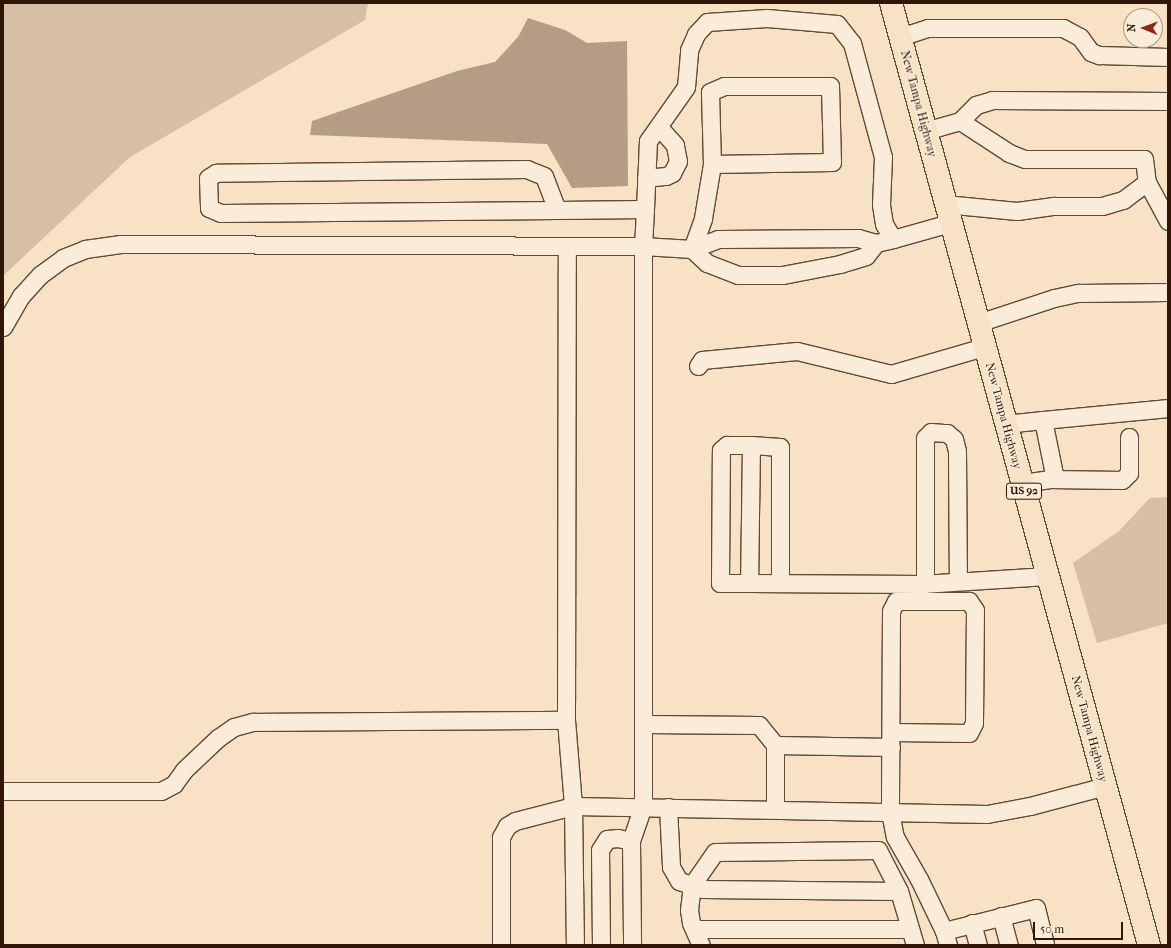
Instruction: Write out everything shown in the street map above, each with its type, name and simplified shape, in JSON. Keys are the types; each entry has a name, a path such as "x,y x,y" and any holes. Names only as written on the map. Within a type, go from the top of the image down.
{"main road":[{"name":"New Tampa Highway","path":"890,3 1149,945"}],"lane":[{"path":"632,945 631,841 643,806 643,246 648,141 686,86 689,50 696,34 707,22 767,18 837,24 852,43 883,158 881,205 884,224 893,239"},
{"path":"900,37 928,28 1063,28 1080,37 1091,52 1099,55 1168,57"},
{"path":"692,249 703,218 712,164 710,92 724,86 830,86 832,162 712,164"},
{"path":"925,130 960,121 976,106 992,100 1168,101"},
{"path":"960,121 1009,153 1025,159 1144,159 1147,182 1168,221"},
{"path":"646,178 666,176 672,173 678,161 675,145 659,127"},
{"path":"556,210 544,176 527,169 216,173 208,178 209,208 221,213 556,210 645,209"},
{"path":"3,327 21,296 40,275 63,258 85,248 120,244 643,246 692,249 718,239 858,238 876,243 893,239 948,213 1017,211 1054,206 1102,206 1123,200 1147,182"},
{"path":"692,249 707,263 738,275 783,275 840,264 866,256 876,243"},
{"path":"567,246 566,720 573,806 575,945"},
{"path":"978,323 1054,298 1078,293 1168,292"},
{"path":"698,366 702,360 797,351 891,374 984,347"},
{"path":"1006,424 1168,408"},
{"path":"1043,420 1055,479"},
{"path":"925,584 925,438 931,432 948,433 954,439 957,451 958,581"},
{"path":"1022,483 1055,479 1122,480 1129,473 1129,437"},
{"path":"780,583 780,447 727,445 720,450 720,582 749,583 925,584 1048,576"},
{"path":"749,583 751,445"},
{"path":"775,745 891,740 969,732 974,723 975,617 975,610 969,601 896,601 892,611 891,740 890,812 895,837 946,938 972,923 1036,908 1045,945"},
{"path":"3,791 161,791 174,784 184,770 218,738 234,727 253,722 566,720"},
{"path":"643,724 759,725 775,745 775,809"},
{"path":"501,945 501,837 507,826 516,820 573,806 643,806 988,814 1030,806 1105,786"},
{"path":"668,807 671,867 679,881 703,889 899,891"},
{"path":"601,945 600,850 607,839 618,838 631,841"},
{"path":"701,945 691,923 689,910 692,885 715,852 878,850 899,891 915,945"},
{"path":"1001,916 1009,945"},
{"path":"972,923 978,945"},
{"path":"695,929 910,929"}],"shaded area":[{"path":"3,3 368,3 365,20 130,157 3,276"},
{"path":"528,18 565,30 587,43 627,41 628,186 572,188 547,144 310,135 312,121 457,71 495,62 518,37"},
{"path":"1168,497 1168,623 1097,643 1073,563 1119,531 1150,498"}]}
